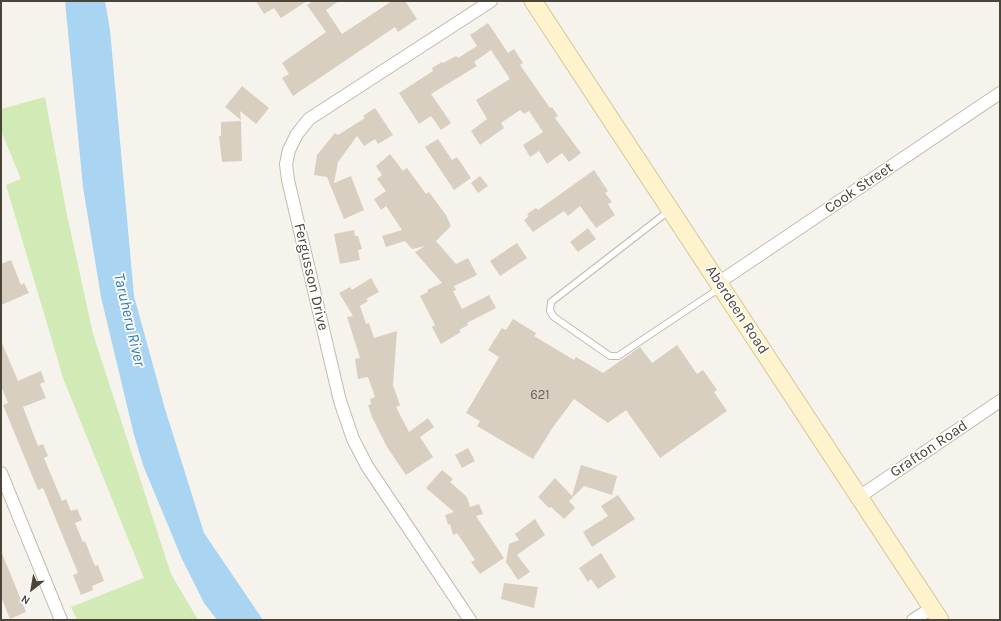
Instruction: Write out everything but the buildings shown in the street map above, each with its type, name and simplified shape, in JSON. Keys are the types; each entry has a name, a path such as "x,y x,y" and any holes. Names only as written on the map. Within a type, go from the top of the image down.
{"street":[{"name":"Fergusson Drive","path":"470,620 367,466 353,439 340,400 288,180 286,164 289,150 297,134 309,119 491,1"},
{"name":"Aberdeen Road","path":"533,1 936,614"},
{"name":"Cook Street","path":"720,285 1000,93"},
{"name":"Grafton Road","path":"859,497 1000,401"},
{"path":"1,473 61,620"},
{"path":"913,620 936,614"}],"lane":[{"path":"670,210 551,302 550,311 554,317 610,356 618,356 720,285"}],"green space":[{"path":"45,97 67,215 93,334 171,574 198,620 77,620 71,607 144,578 63,378 6,185 21,179 1,131 1,109"}],"water":[{"name":"Taruheru River","path":"65,1 105,1 110,30 134,296 165,409 204,533 263,620 217,620 204,603 182,559 143,465 134,435 101,297 83,187"}]}
